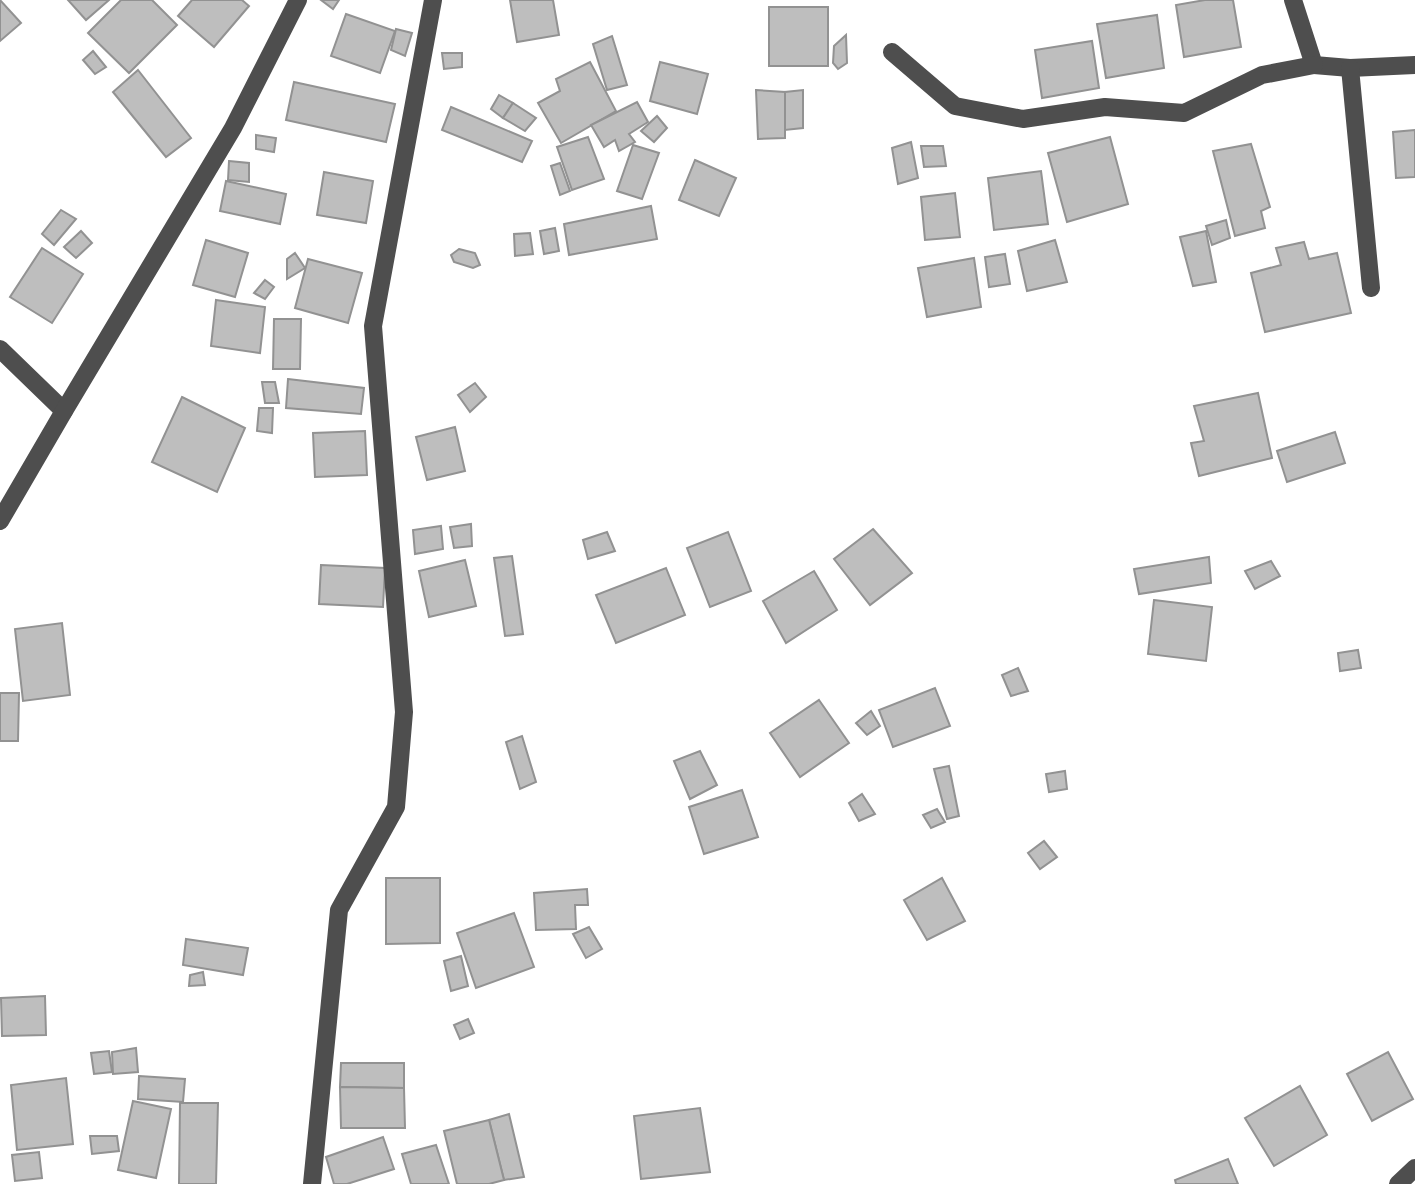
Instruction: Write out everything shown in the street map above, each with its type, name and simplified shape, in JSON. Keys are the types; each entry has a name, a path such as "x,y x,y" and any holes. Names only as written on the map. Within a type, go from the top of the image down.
{"street":[{"path":"0,522 233,128 298,0"},
{"path":"312,1184 339,910 396,807 404,712 373,326 433,0"},
{"path":"1293,0 1314,65"},
{"path":"892,52 955,106 1023,118 1105,107 1184,113 1262,75 1314,65 1350,68 1415,65"},
{"path":"1350,68 1371,288"},
{"path":"0,349 64,411"},
{"path":"1398,1184 1415,1168"}],"building":[{"path":"0,0 21,23 0,41"},
{"path":"68,0 109,0 86,20"},
{"path":"121,0 152,0 177,25 129,73 88,33"},
{"path":"192,0 242,0 249,6 214,47 178,16"},
{"path":"321,0 339,0 333,9"},
{"path":"510,0 553,0 559,35 517,42"},
{"path":"1205,0 1233,0 1241,47 1184,57 1176,5"},
{"path":"769,7 828,7 828,66 769,66"},
{"path":"346,14 395,31 380,73 331,56"},
{"path":"1157,15 1164,68 1106,78 1097,24"},
{"path":"396,29 412,33 405,56 391,50"},
{"path":"846,35 847,63 838,69 833,63 834,46"},
{"path":"612,36 627,85 607,90 593,44"},
{"path":"1092,41 1099,88 1042,98 1035,50"},
{"path":"93,51 106,67 95,74 83,60"},
{"path":"442,53 462,53 462,67 444,69"},
{"path":"590,62 616,111 561,143 538,103 560,91 556,79"},
{"path":"660,62 708,74 697,114 650,101"},
{"path":"138,70 191,138 166,157 113,92"},
{"path":"294,82 395,104 386,142 286,120"},
{"path":"756,90 785,92 785,138 758,139"},
{"path":"803,90 803,128 785,130 785,92"},
{"path":"499,95 513,103 503,118 491,109"},
{"path":"637,102 648,122 629,134 635,142 619,151 615,140 604,147 591,125"},
{"path":"513,103 536,118 525,131 503,118"},
{"path":"451,107 532,141 522,162 442,130"},
{"path":"657,116 667,128 654,142 641,131"},
{"path":"1415,130 1415,177 1396,178 1393,132"},
{"path":"256,135 276,138 274,152 256,149"},
{"path":"588,137 604,179 572,190 557,147"},
{"path":"1110,137 1128,204 1067,222 1048,153"},
{"path":"911,142 918,178 898,184 892,148"},
{"path":"1251,144 1270,207 1261,211 1265,228 1235,236 1213,151"},
{"path":"633,145 659,153 642,199 617,191"},
{"path":"921,146 943,146 946,166 924,167"},
{"path":"695,160 736,178 719,216 679,200"},
{"path":"229,161 249,163 249,182 228,180"},
{"path":"560,163 570,191 560,195 551,166"},
{"path":"1041,171 1048,224 994,230 988,178"},
{"path":"324,172 373,181 366,223 317,215"},
{"path":"226,181 286,194 280,224 220,211"},
{"path":"955,193 960,237 925,240 921,197"},
{"path":"651,206 657,239 569,255 564,224"},
{"path":"61,210 76,219 54,245 42,234"},
{"path":"1226,220 1230,238 1212,245 1206,226"},
{"path":"555,228 559,251 544,254 540,231"},
{"path":"81,231 92,243 76,258 64,247"},
{"path":"1206,231 1216,282 1193,286 1180,237"},
{"path":"530,233 533,254 515,256 514,234"},
{"path":"206,240 248,253 235,297 193,285"},
{"path":"1055,240 1067,282 1027,291 1018,251"},
{"path":"1304,242 1309,259 1337,253 1351,313 1265,332 1251,273 1281,265 1276,248"},
{"path":"42,248 83,274 52,323 10,297"},
{"path":"459,249 475,253 480,265 473,268 454,262 451,255"},
{"path":"295,253 305,268 287,279 287,259"},
{"path":"1005,254 1010,284 989,287 985,257"},
{"path":"974,258 981,307 927,317 918,268"},
{"path":"308,259 362,273 348,323 295,308"},
{"path":"265,280 274,287 265,299 254,293"},
{"path":"216,300 265,307 260,353 211,346"},
{"path":"274,319 301,319 300,369 273,369"},
{"path":"288,379 364,388 361,414 286,408"},
{"path":"262,382 275,382 279,403 265,403"},
{"path":"475,383 486,397 470,412 458,395"},
{"path":"1258,393 1272,458 1199,476 1191,443 1204,441 1194,406"},
{"path":"182,397 245,428 217,492 152,462"},
{"path":"259,408 273,408 272,433 257,431"},
{"path":"455,427 465,471 427,480 416,437"},
{"path":"365,431 367,475 315,477 313,433"},
{"path":"1335,432 1345,463 1287,482 1277,451"},
{"path":"471,524 472,546 454,548 450,527"},
{"path":"441,526 443,549 415,554 413,530"},
{"path":"873,529 912,573 870,605 834,559"},
{"path":"607,532 615,551 588,559 583,540"},
{"path":"728,532 751,591 710,607 687,548"},
{"path":"512,556 523,634 505,636 494,558"},
{"path":"1209,557 1211,583 1139,594 1134,569"},
{"path":"465,560 476,606 429,617 419,571"},
{"path":"1271,561 1280,576 1255,589 1245,571"},
{"path":"321,565 385,568 383,607 319,604"},
{"path":"666,568 685,615 616,643 596,595"},
{"path":"814,571 837,610 786,643 763,601"},
{"path":"1154,600 1212,607 1206,661 1148,654"},
{"path":"62,623 70,695 23,701 15,629"},
{"path":"1358,650 1361,668 1340,671 1338,653"},
{"path":"1018,668 1028,691 1011,696 1002,675"},
{"path":"935,688 950,726 893,747 879,710"},
{"path":"0,693 19,693 18,741 0,741"},
{"path":"819,700 849,743 800,777 770,733"},
{"path":"871,711 880,726 867,735 856,723"},
{"path":"522,736 536,782 520,789 506,742"},
{"path":"700,751 717,785 690,799 674,761"},
{"path":"949,766 959,816 947,819 934,769"},
{"path":"1065,771 1067,789 1049,792 1046,774"},
{"path":"742,790 758,837 704,854 689,807"},
{"path":"862,794 875,814 859,821 849,803"},
{"path":"937,809 945,822 931,828 923,815"},
{"path":"1044,841 1057,857 1040,869 1028,853"},
{"path":"386,878 440,878 440,943 386,944"},
{"path":"942,878 965,921 927,940 904,900"},
{"path":"587,889 588,905 575,905 576,929 536,930 534,893"},
{"path":"514,913 534,967 476,988 457,933"},
{"path":"589,927 602,949 586,958 573,934"},
{"path":"186,939 248,948 243,975 183,965"},
{"path":"461,956 468,986 451,991 444,961"},
{"path":"203,972 205,985 189,986 190,975"},
{"path":"45,996 46,1035 2,1036 1,998"},
{"path":"468,1019 474,1033 460,1039 454,1025"},
{"path":"136,1048 138,1072 113,1074 112,1052"},
{"path":"109,1051 112,1072 94,1074 91,1053"},
{"path":"1388,1052 1413,1099 1372,1121 1347,1074"},
{"path":"341,1063 404,1063 404,1088 340,1087"},
{"path":"139,1076 185,1079 183,1102 138,1099"},
{"path":"66,1078 73,1144 17,1150 11,1085"},
{"path":"1300,1086 1327,1135 1274,1166 1245,1118"},
{"path":"340,1087 404,1088 405,1128 341,1128"},
{"path":"133,1101 171,1109 156,1178 118,1170"},
{"path":"180,1103 218,1103 216,1184 179,1184"},
{"path":"700,1108 710,1172 641,1179 634,1116"},
{"path":"509,1114 524,1177 504,1180 489,1120"},
{"path":"489,1120 504,1180 489,1184 457,1184 444,1131"},
{"path":"90,1136 117,1136 119,1151 92,1154"},
{"path":"383,1137 394,1169 347,1184 334,1184 326,1157"},
{"path":"436,1145 449,1184 411,1184 402,1154"},
{"path":"39,1152 42,1178 15,1181 12,1155"},
{"path":"1228,1159 1238,1184 1176,1184 1175,1180"}]}
